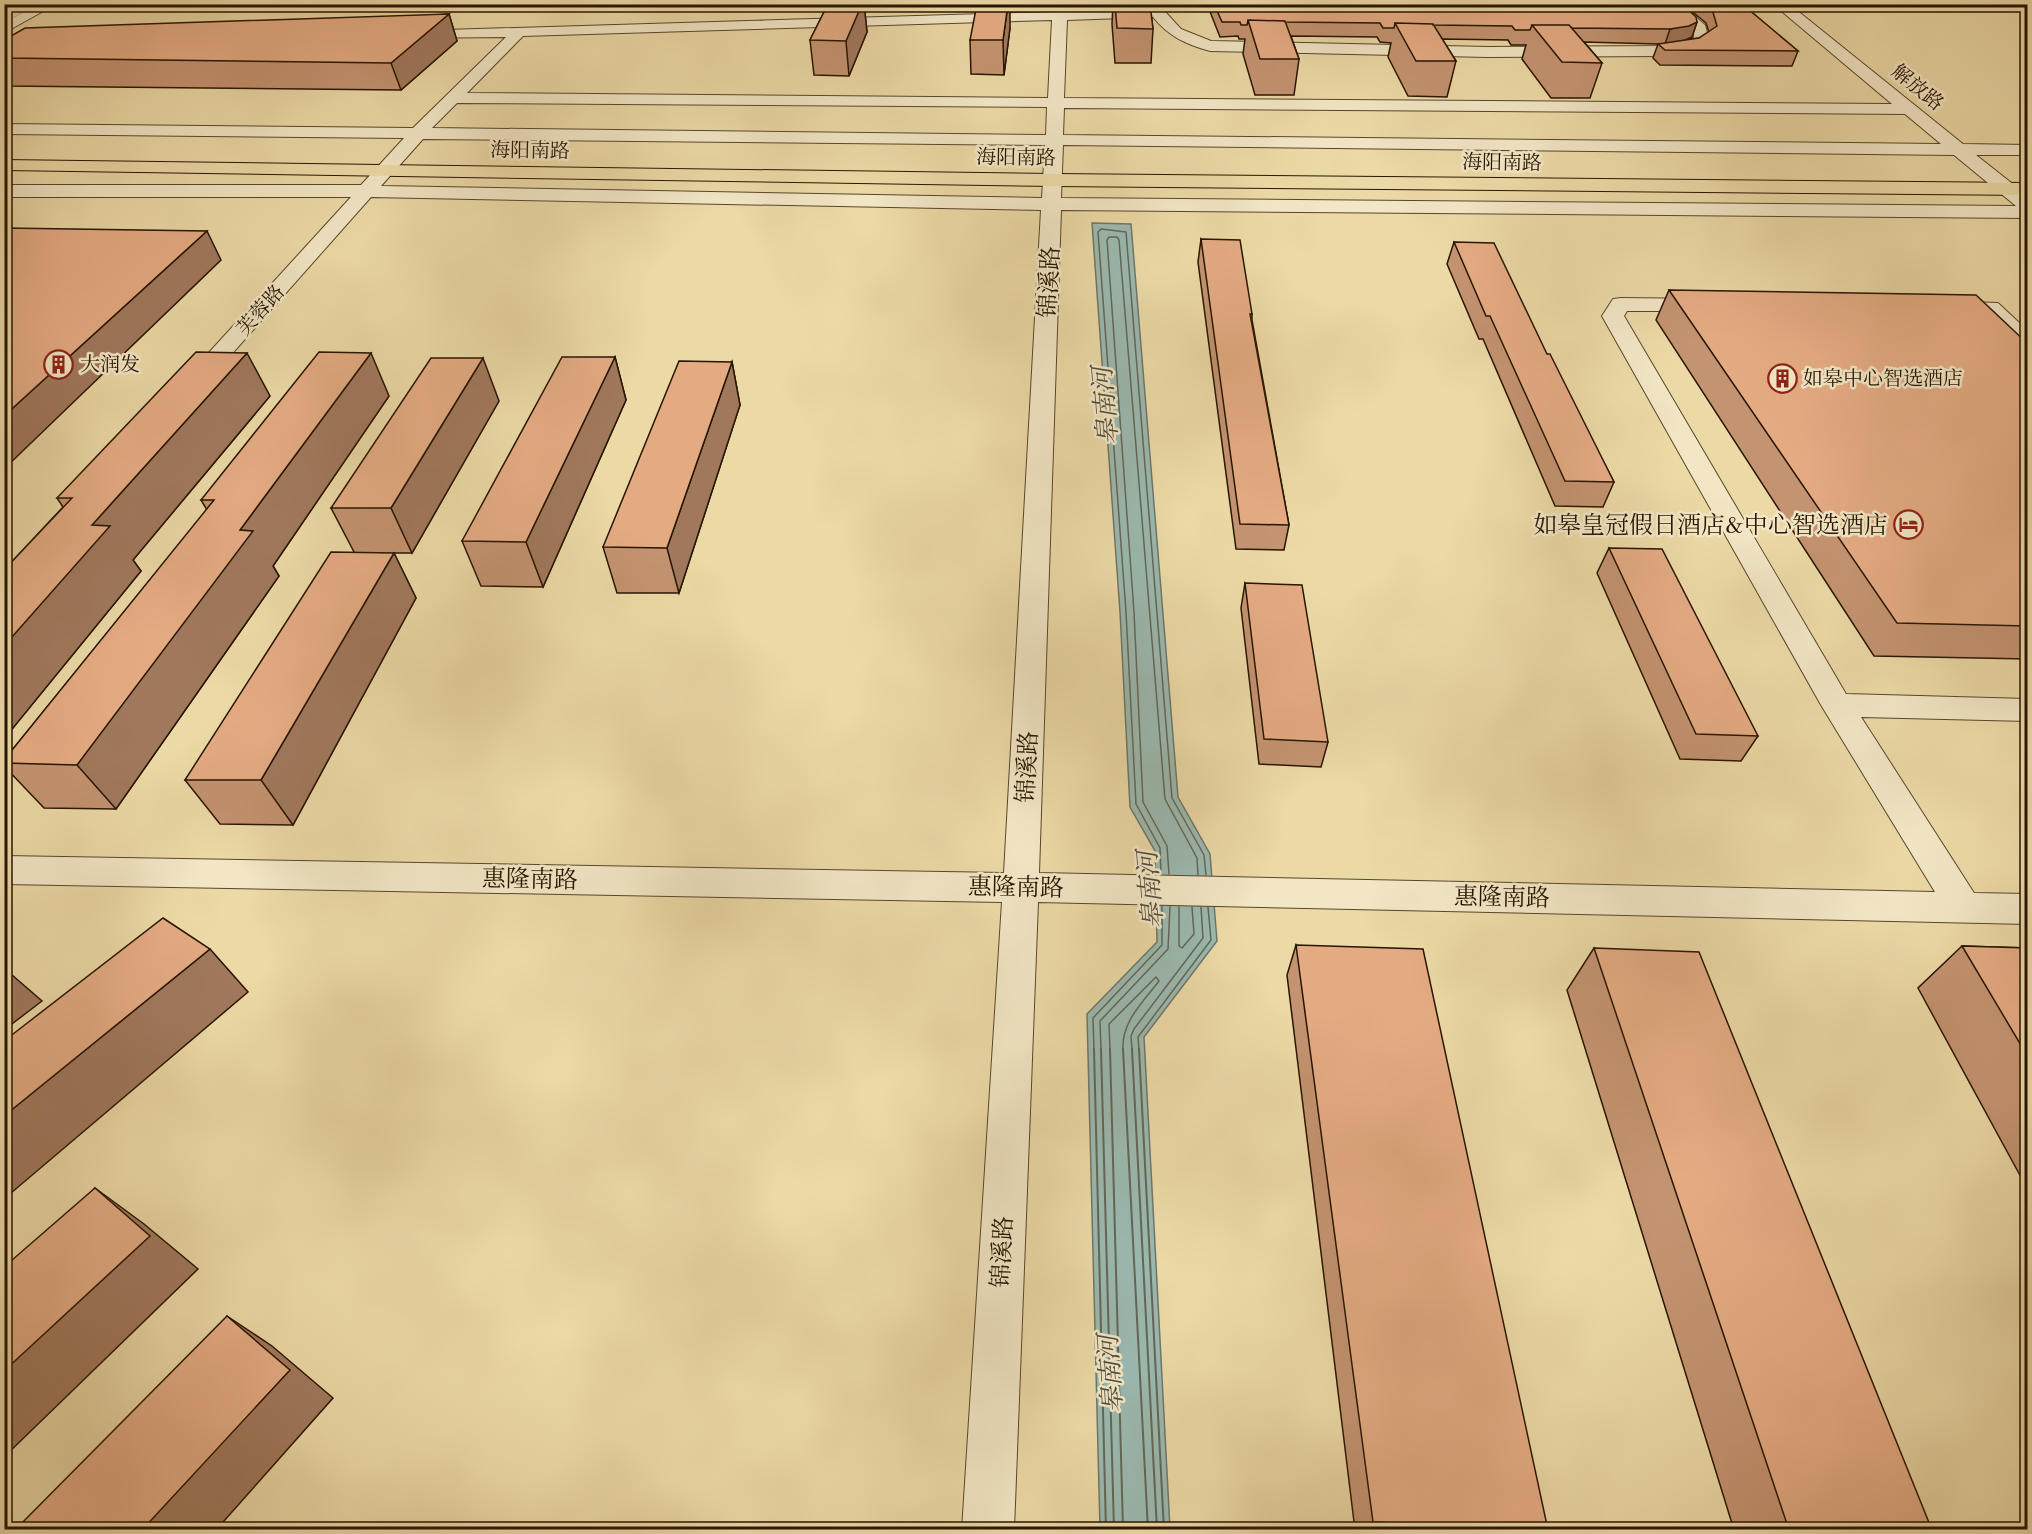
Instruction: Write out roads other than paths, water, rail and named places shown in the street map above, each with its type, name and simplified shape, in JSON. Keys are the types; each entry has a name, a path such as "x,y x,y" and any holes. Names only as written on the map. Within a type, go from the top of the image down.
{"main road":[{"path":"4,9 14,4"},
{"path":"4,19 31,4"},
{"name":"海阳南路","path":"8,158 296,152"},
{"name":"海阳南路","path":"8,158 1052,167 2007,189 2022,178"},
{"path":"1921,167 1980,167 2022,178"}],"street":[{"path":"4,29 49,4"},
{"path":"394,36 1060,10 1154,9 1182,38 1210,46 1488,52 1665,51 1688,47 1702,40 1700,28 1671,4"},
{"name":"解放路","path":"1780,4 1912,96"},
{"name":"解放路","path":"1800,4 1912,96 1958,149 2028,206"},
{"name":"锦溪路","path":"988,1530 1021,887 1060,10"},
{"name":"芙蓉路","path":"173,405 366,191 382,161 423,142 455,98 519,32"},
{"path":"455,98 1057,104 1912,96"},
{"path":"4,129 423,142 1052,167 2028,212"},
{"path":"1970,135 2022,178"},
{"path":"4,190 366,191 1052,167 1958,149 2028,150"},
{"path":"1728,305 1621,304 1613,316 1837,705 1964,908"},
{"path":"1919,307 1990,308 2028,343"},
{"path":"1837,705 2028,710"},
{"name":"惠隆南路","path":"4,870 1202,890 2028,909"}],"water":[{"name":"皋南河","path":"1092,223 1131,224 1178,797 1210,854 1217,941 1144,1037 1170,1529 1100,1529 1087,1014 1157,942 1155,851 1130,807 1120,612"}],"place":[{"name":"大润发","path":"59,364"},
{"name":"如皋中心智选酒店","path":"1782,378"},
{"name":"如皋皇冠假日酒店&中心智选酒店","path":"1909,525"}]}
